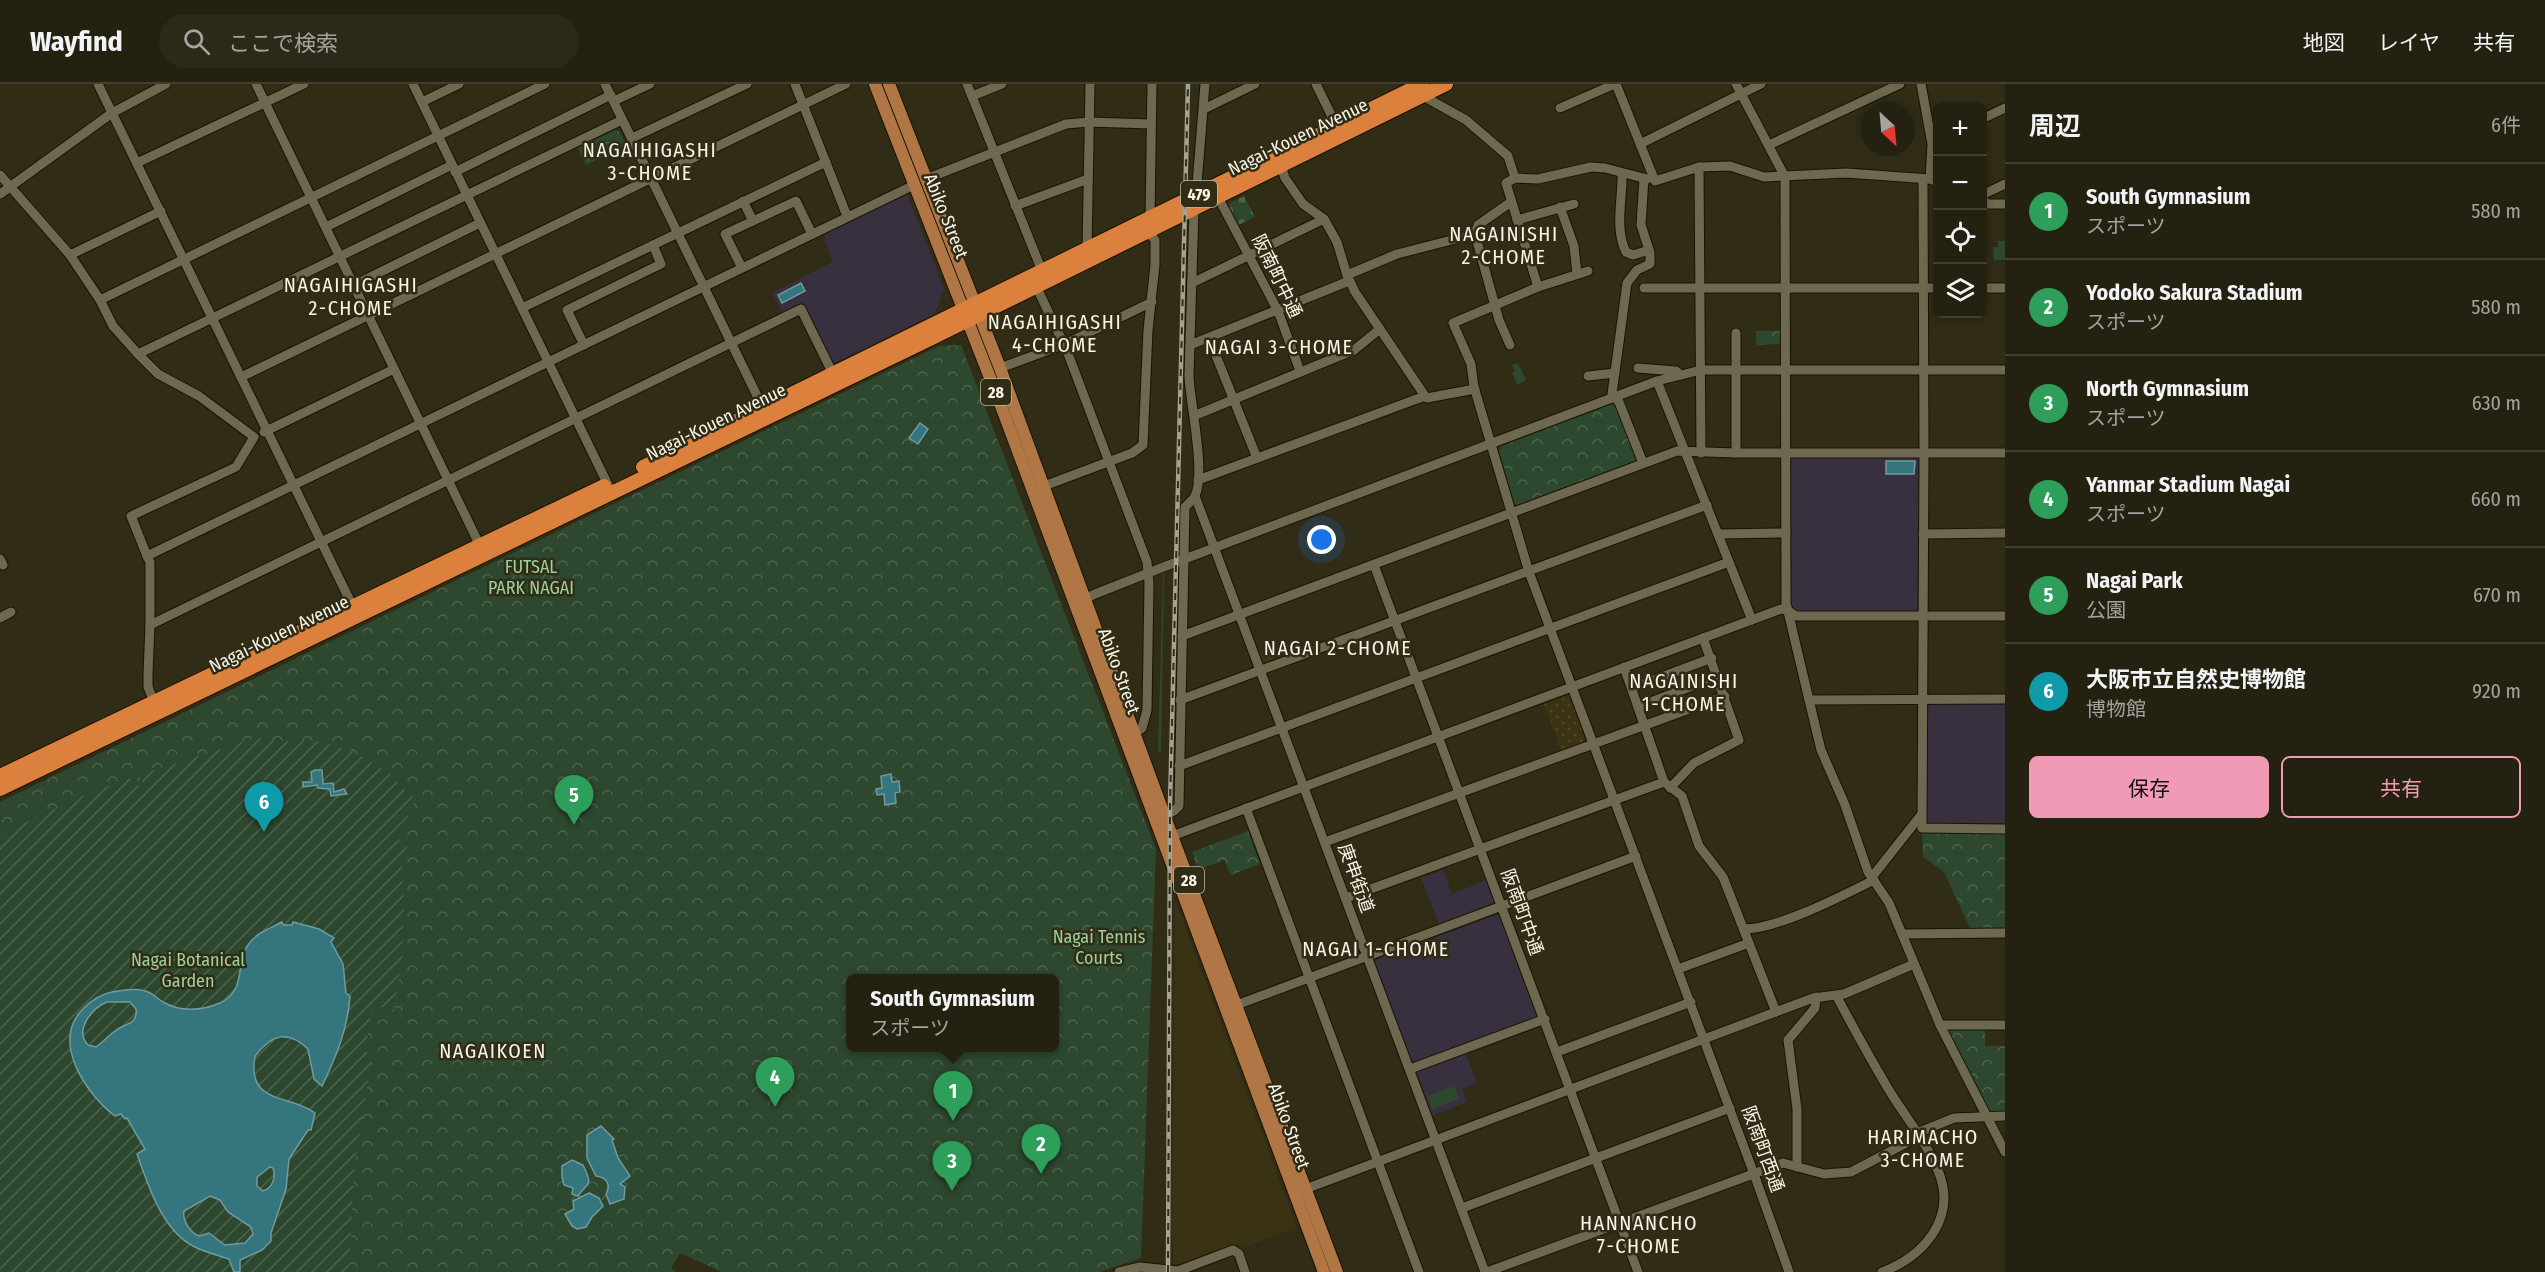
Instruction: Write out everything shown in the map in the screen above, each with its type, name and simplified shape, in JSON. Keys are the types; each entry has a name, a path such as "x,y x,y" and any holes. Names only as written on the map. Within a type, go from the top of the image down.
{"highway":[{"name":"Nagai-Kouen Avenue","path":"0,776 156,707 355,612 971,312 1042,271 1087,250 1218,197 1281,166 1416,88 1446,84"},
{"name":"Nagai-Kouen Avenue","path":"610,488 833,374 971,312 1036,286 1149,225 1201,193 1339,132"},
{"name":"Nagai-Kouen Avenue","path":"0,789 156,707"}],"main road":[{"name":"Abiko Street","path":"875,84 920,182 971,312 1079,615 1300,1191 1337,1272"},
{"name":"Abiko Street","path":"889,84 920,182"},
{"name":"Abiko Street","path":"971,312 1000,368 1135,733 1231,1007"},
{"name":"Abiko Street","path":"1300,1191 1324,1272"}],"street":[{"path":"98,84 355,612"},
{"path":"0,194 112,113 166,84"},
{"path":"256,84 482,550"},
{"path":"137,163 304,84"},
{"path":"413,84 610,488"},
{"path":"422,102 459,84"},
{"path":"100,300 545,84"},
{"path":"605,84 763,408"},
{"path":"326,226 612,98 650,84"},
{"path":"632,138 747,84"},
{"path":"795,84 847,216"},
{"path":"241,377 846,84"},
{"path":"967,84 1042,271"},
{"path":"972,96 1002,84"},
{"path":"1087,250 1090,84"},
{"path":"1044,486 1137,451 1143,445 1155,240 1149,225 1152,84"},
{"path":"1201,193 1197,184 1205,84"},
{"path":"1204,109 1255,84"},
{"path":"1316,84 1339,132"},
{"path":"1560,108 1616,84 1655,181"},
{"path":"1736,84 1785,177 1785,603 1809,700 1825,760 1845,805 1868,872 1889,903 1940,1025 1985,1117 2005,1152"},
{"path":"1640,144 1761,84"},
{"path":"1769,145 1900,84"},
{"path":"1921,84 1933,134"},
{"path":"1416,88 1466,120 1508,156 1515,178"},
{"path":"1987,117 2005,108"},
{"path":"138,354 622,120"},
{"path":"147,556 920,182 1066,124 1089,122 1151,124"},
{"path":"1933,156 1923,288 1922,828 2005,829"},
{"path":"522,308 826,162"},
{"path":"1281,166 1285,178 1303,204 1324,219 1337,242 1348,278 1425,396"},
{"path":"1538,287 1506,183 1515,178 1538,179 1591,167 1655,181 1699,168 1730,166 1764,177 1846,173 1930,180"},
{"path":"1699,168 1701,453"},
{"path":"1622,173 1620,227 1622,244 1626,252 1634,255 1649,250"},
{"path":"0,175 70,255 100,300 113,326 138,354 158,374 199,396 254,437"},
{"path":"1643,463 1616,396 1612,394 1626,283 1637,270 1650,264 1649,250 1641,225 1644,178"},
{"path":"1015,206 1088,179"},
{"path":"1987,193 2005,184"},
{"name":"阪南町中通","path":"1218,197 1278,311 1300,371"},
{"path":"743,201 753,221"},
{"path":"742,268 726,234 796,201 812,234"},
{"path":"1510,345 1495,305 1475,234 1478,225 1511,202"},
{"path":"1987,203 2005,204"},
{"path":"1517,220 1574,204"},
{"path":"1560,207 1574,246 1577,274"},
{"path":"1164,815 1179,806 1185,507 1195,496 1198,480 1196,415 1190,395 1194,208"},
{"path":"70,255 161,211"},
{"path":"1192,283 1324,219"},
{"path":"354,285 480,223"},
{"path":"1190,345 1278,311 1397,254 1475,234"},
{"path":"584,345 567,310 662,264 653,245"},
{"path":"1495,305 1538,287 1588,271"},
{"path":"1036,286 1065,344 1147,562 1147,710 1143,728 1135,733"},
{"path":"1644,288 1933,288"},
{"path":"1987,288 2005,288"},
{"path":"1000,368 1065,344 1152,302"},
{"name":"阪南町西通","path":"1495,305 1453,323 1471,364 1475,391 1529,572 1755,1174 1789,1272"},
{"path":"150,625 801,309 833,374"},
{"path":"1196,415 1354,350 1380,329"},
{"path":"1736,333 1736,453"},
{"path":"1209,338 1257,458"},
{"path":"1638,368 1676,371 1681,375"},
{"path":"156,707 148,687 150,562 131,516 236,467 254,437 394,369"},
{"path":"1079,615 1085,598 1657,381 1701,370 2005,370"},
{"path":"1588,376 1615,373"},
{"path":"1657,381 1752,620"},
{"path":"1198,480 1425,396 1427,398 1475,391"},
{"path":"1182,636 1677,451 1701,453 2005,453"},
{"name":"庚申街道","path":"1195,496 1486,1272"},
{"path":"1180,700 1261,672 1707,505"},
{"path":"1719,534 1786,532"},
{"path":"1923,534 2005,533"},
{"path":"1179,766 1729,562"},
{"name":"阪南町中通","path":"1374,565 1638,1272"},
{"path":"1172,836 1780,609 1787,610 1796,616 2005,616"},
{"path":"0,618 11,612"},
{"path":"1346,898 1615,800 1667,785 1694,763 1739,740 1712,658 1703,638"},
{"path":"1632,688 1712,658"},
{"path":"1624,667 1667,785 1682,796 1699,846 1723,877 1776,1012"},
{"path":"1638,707 1718,676"},
{"path":"1325,842 1725,696"},
{"path":"1809,700 2005,699"},
{"path":"1246,808 1419,1272"},
{"path":"1744,929 1758,929 1832,901 1873,879 1922,815"},
{"path":"1231,1007 1636,856"},
{"path":"1902,934 2005,933"},
{"path":"1678,969 1749,943"},
{"path":"1300,1191 1816,997 1854,990 1914,964"},
{"path":"1836,995 1863,1046 1918,1133 1940,1176 1943,1189 1941,1216 1930,1240 1906,1262 1882,1272"},
{"path":"1797,1167 1797,1109 1788,1040 1815,1008 1816,997"},
{"path":"1557,1052 1691,1002"},
{"path":"1410,1069 1545,1019"},
{"path":"1940,1025 2005,1025"},
{"path":"1462,1208 1730,1108"},
{"path":"1486,1272 1783,1163 1824,1174 1851,1172 1912,1140 1918,1133 1954,1118 2005,1116"},
{"path":"1122,1272 1140,1267 1178,1271 1233,1250 1239,1254 1245,1272"}],"shaded area":[{"path":"907,194 944,288 935,314 832,364 803,304 783,313 772,293 833,262 824,240 825,233"},
{"path":"1793,457 1917,458 1920,460 1917,614 1797,613 1790,603 1790,460"},
{"path":"2005,703 2005,826 1927,825 1926,708 1930,704"},
{"path":"1443,870 1452,894 1487,880 1496,902 1439,924 1421,878"},
{"path":"1175,900 1297,1228 1241,1248 1239,1244 1185,1265 1173,1264"},
{"path":"1496,915 1500,917 1536,1014 1535,1019 1416,1063 1412,1062 1375,963 1378,959"},
{"path":"1465,1051 1477,1083 1462,1089 1467,1102 1432,1115 1417,1072 1419,1068"}],"green space":[{"path":"615,130 620,132 626,145 586,165 578,148"},
{"path":"1244,196 1255,217 1238,225 1228,204"},
{"path":"1998,241 2005,241 2005,260 1994,260 1993,247 1998,247"},
{"path":"1756,331 1782,331 1782,344 1756,345"},
{"path":"961,345 1156,849 1141,1258 1099,1272 722,1272 680,1253 671,1268 676,1272 0,1272 0,802 939,346"},
{"path":"1518,363 1526,380 1518,385 1512,373 1515,371 1512,365"},
{"path":"1615,403 1638,458 1637,461 1518,506 1514,503 1499,450 1502,446"},
{"path":"1163,574 1161,751 1158,752"},
{"name":"Nagai Botanical Garden","path":"258,737 266,741 316,741 350,750 389,773 416,801 409,809 407,822 395,835 410,851 402,866 404,912 402,956 394,1012 373,1004 365,1051 372,1054 354,1170 349,1272 0,1272 0,834 94,791 135,777 140,788 144,786 139,775"},
{"path":"1248,831 1260,864 1231,875 1224,860 1198,870 1192,852"},
{"path":"1922,833 2005,834 2005,928 1970,928 1944,872 1923,857"},
{"path":"1985,1028 1985,1046 2005,1046 2005,1113 1988,1111 1945,1029"},
{"path":"1454,1086 1459,1099 1432,1109 1427,1096"}],"sand":[{"path":"1276,645 1281,659 1267,665 1263,663 1259,652"},
{"path":"1569,695 1585,740 1583,744 1562,752 1544,704"}],"water":[{"path":"801,283 805,291 782,303 778,295"},
{"path":"920,423 928,429 918,444 909,438"},
{"path":"1886,461 1915,461 1914,474 1886,474"},
{"path":"322,770 323,784 333,783 334,792 344,789 347,794 331,796 330,789 318,788 317,785 303,787 303,782 312,782 311,772"},
{"path":"891,774 892,782 899,781 900,792 895,793 896,803 885,805 884,794 877,795 876,789 882,788 881,776"},
{"path":"282,922 283,925 292,925 293,922 319,929 334,938 331,942 343,964 346,993 350,996 349,1008 341,1042 322,1086 314,1079 308,1049 293,1039 280,1037 273,1039 255,1056 254,1072 257,1083 263,1091 315,1113 311,1130 308,1130 289,1159 286,1189 271,1233 271,1241 262,1250 240,1260 240,1272 234,1272 229,1259 206,1252 182,1239 165,1218 151,1193 137,1154 145,1149 127,1118 125,1119 121,1114 115,1116 93,1094 83,1080 71,1050 70,1035 74,1021 84,1008 104,994 112,992 130,989 144,990 163,1002 183,1009 205,1008 220,1003 234,991 244,952 251,941","holes":["107,1002 130,1002 136,1009 135,1018 96,1047 88,1045 84,1039 84,1026 91,1014","270,1167 273,1168 273,1182 266,1190 263,1191 257,1186 257,1177","210,1196 220,1200 228,1212 251,1227 253,1234 245,1243 225,1245 209,1233 199,1236 193,1232 186,1223 184,1211"]},
{"path":"601,1126 614,1139 612,1140 618,1158 630,1176 620,1184 625,1187 624,1199 610,1204 606,1194 607,1182 596,1176 587,1158 587,1135"},
{"path":"572,1160 583,1165 589,1180 578,1196 572,1194 573,1188 564,1185 562,1177 562,1166"},
{"path":"589,1193 599,1198 603,1206 586,1227 577,1229 572,1226 565,1214 574,1209 573,1201"}],"railway":[{"path":"1168,1272 1170,805 1188,84"}],"place":[{"name":"Nagai Park","path":"574,825"},
{"name":"大阪市立自然史博物館","path":"264,832"},
{"name":"Yanmar Stadium Nagai","path":"775,1107"},
{"name":"South Gymnasium","path":"953,1121"},
{"name":"Yodoko Sakura Stadium","path":"1041,1174"},
{"name":"North Gymnasium","path":"952,1191"}],"district":[{"name":"NAGAIHIGASHI 3-CHOME","path":"650,162"},
{"name":"NAGAINISHI 2-CHOME","path":"1504,246"},
{"name":"NAGAIHIGASHI 2-CHOME","path":"351,296"},
{"name":"NAGAIHIGASHI 4-CHOME","path":"1055,334"},
{"name":"NAGAI 3-CHOME","path":"1279,347"},
{"name":"NAGAI 2-CHOME","path":"1338,648"},
{"name":"NAGAINISHI 1-CHOME","path":"1684,692"},
{"name":"NAGAI 1-CHOME","path":"1376,949"},
{"name":"NAGAIKOEN","path":"493,1051"},
{"name":"HARIMACHO 3-CHOME","path":"1923,1148"},
{"name":"HANNANCHO 7-CHOME","path":"1639,1234"}],"park label":[{"name":"FUTSAL PARK NAGAI","path":"531,577"},
{"name":"Nagai Tennis Courts","path":"1099,947"}]}
